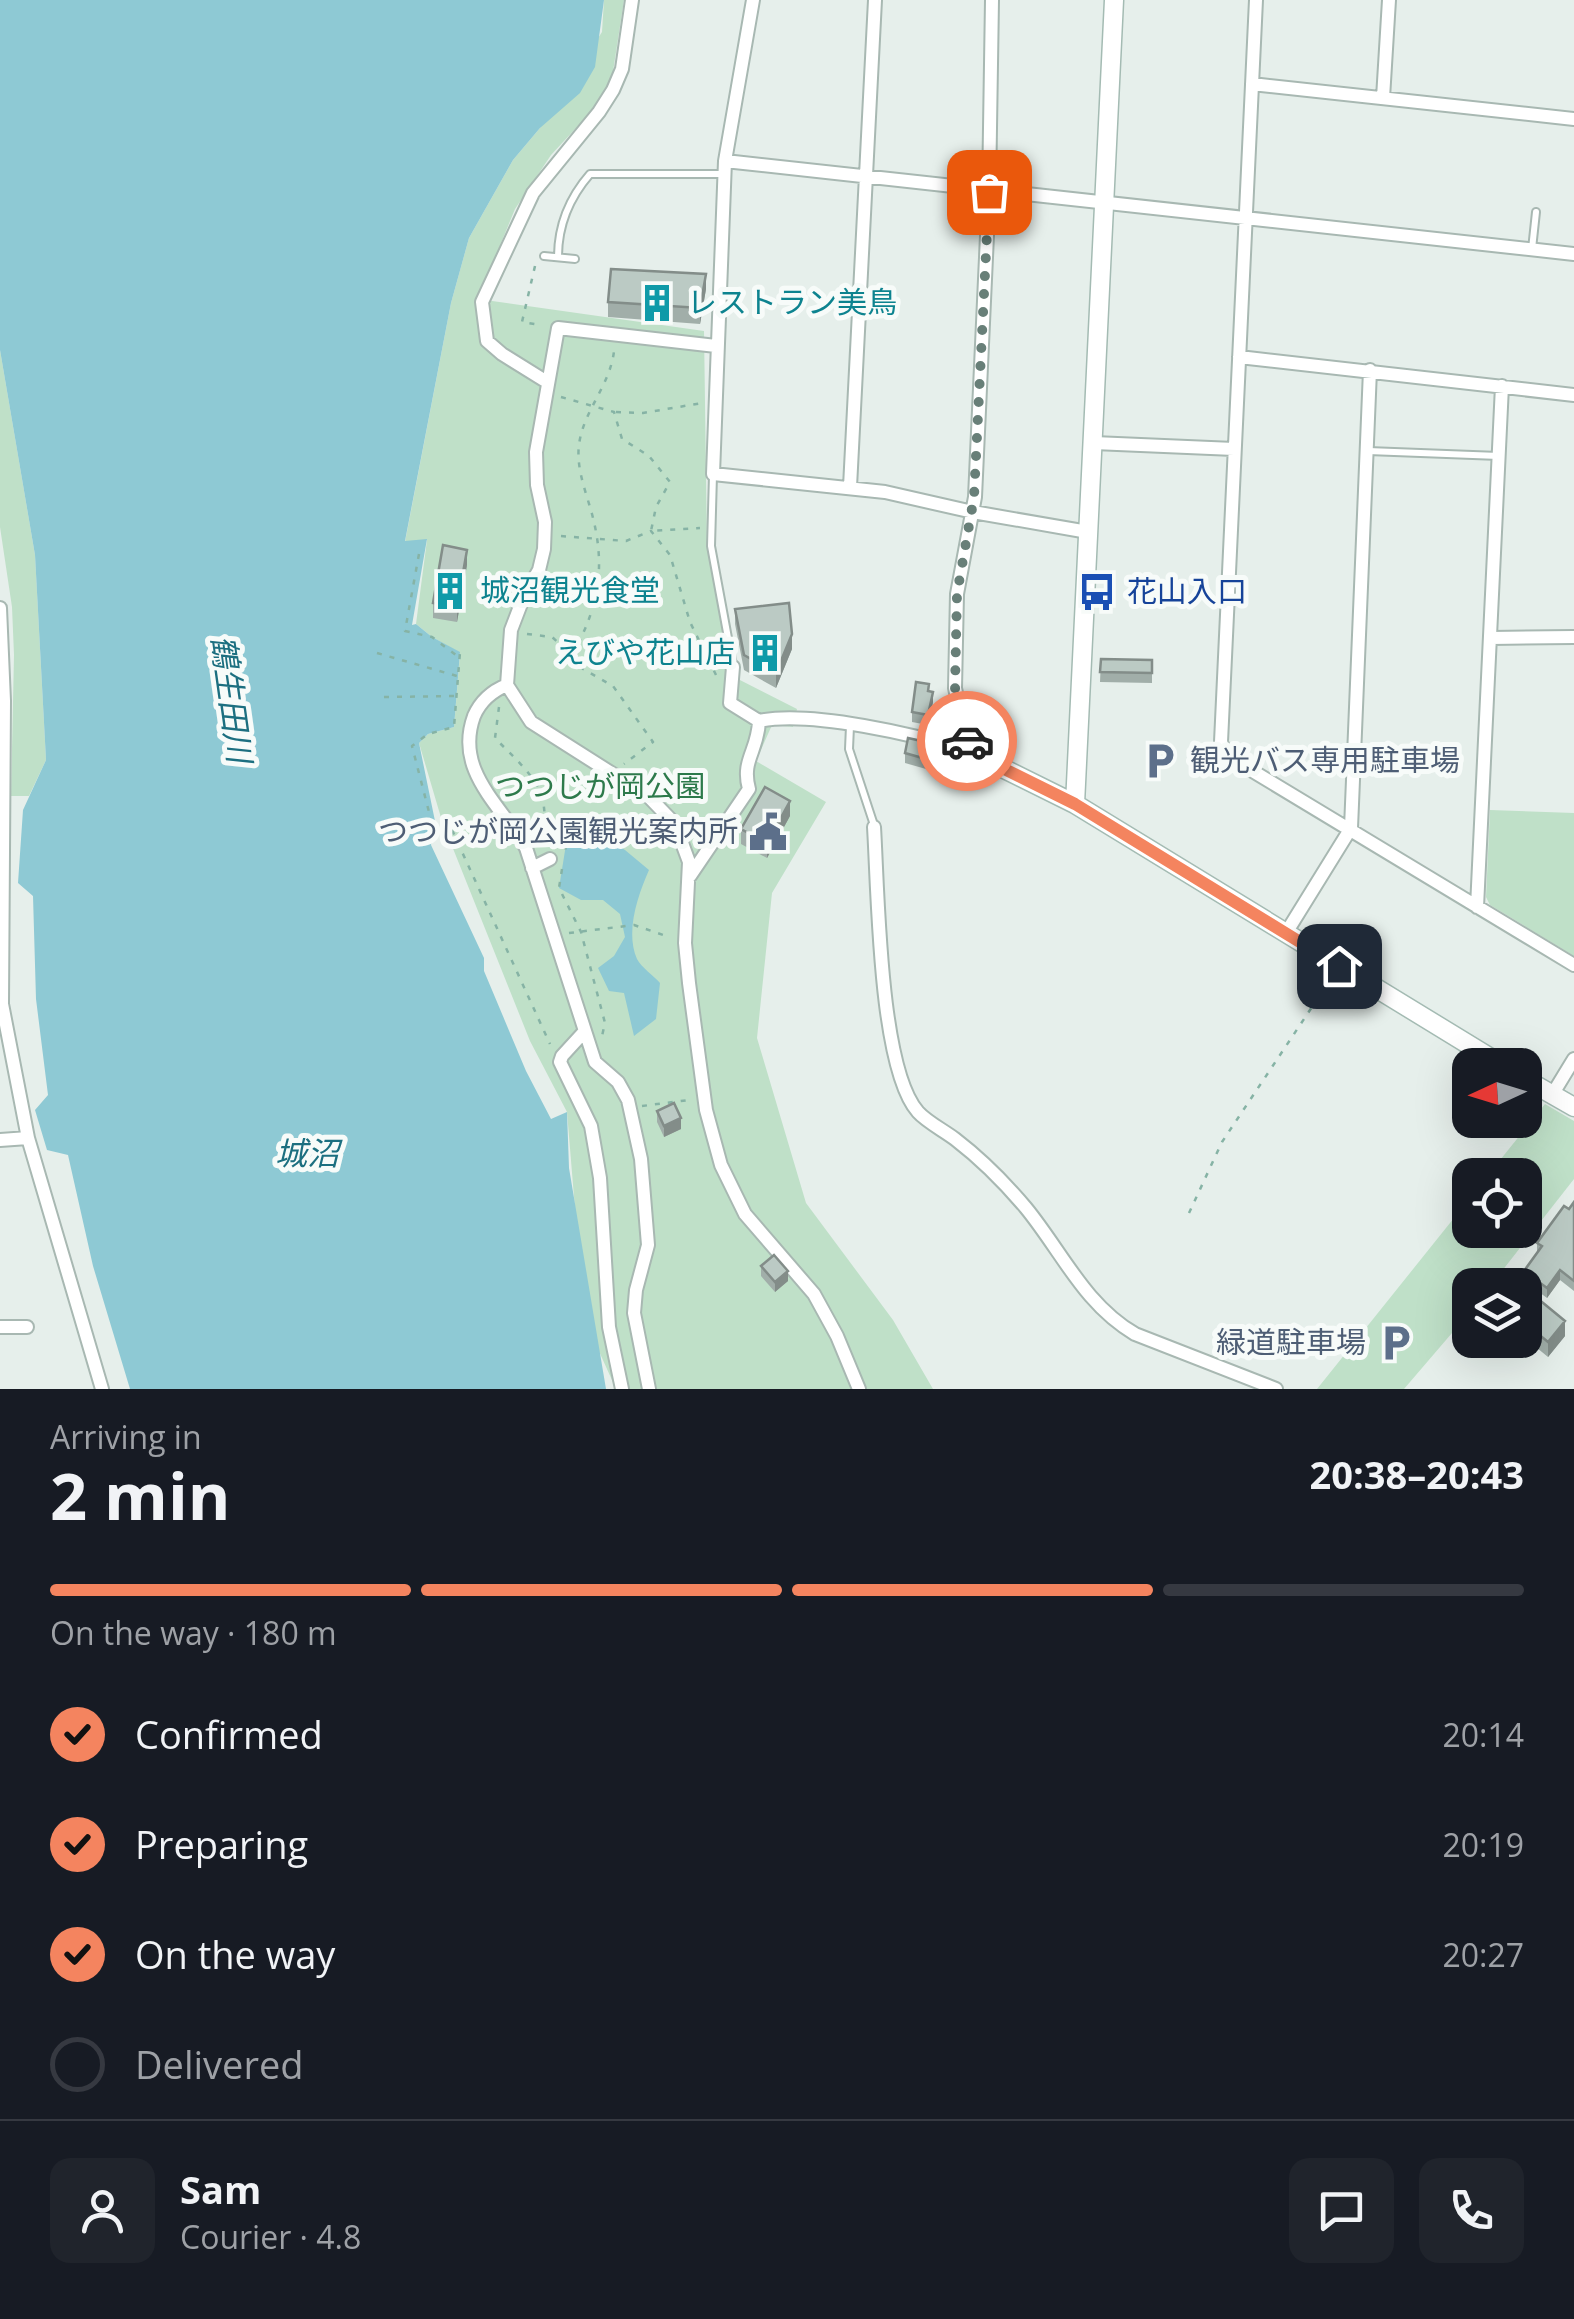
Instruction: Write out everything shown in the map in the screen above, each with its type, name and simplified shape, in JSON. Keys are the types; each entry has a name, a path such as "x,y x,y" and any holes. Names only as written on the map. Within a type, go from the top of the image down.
{"street":[{"path":"547,382 487,341 482,302 533,192 613,90 622,69 632,0"},
{"path":"753,0 725,167 713,474 850,487 1088,532"},
{"path":"850,487 875,0"},
{"path":"968,751 955,688 957,594 973,512 989,192 992,0"},
{"path":"1075,804 1114,0"},
{"path":"1256,0 1222,742 1226,755 1574,965"},
{"path":"1383,98 1389,0"},
{"path":"1252,84 1574,119"},
{"path":"725,167 866,177 1574,254"},
{"path":"716,346 558,328 536,452 537,485 546,534 539,570 524,596 510,637 507,685 531,722 649,797 676,824 686,847 690,876 685,943 704,1094 721,1165 738,1202 764,1240 800,1274 814,1294 859,1389"},
{"path":"1239,357 1574,394"},
{"path":"1286,934 1351,828 1370,370"},
{"path":"1478,907 1502,386"},
{"path":"1094,444 1234,450"},
{"path":"0,608 2,1004 28,1138 102,1389"},
{"path":"1491,638 1574,636"},
{"path":"733,667 730,703 759,721 782,716 920,736 968,751 1075,804 1474,1048"},
{"path":"507,685 491,692 477,709 470,727 468,752 478,782 512,824 532,868 595,1062 618,1082 631,1107 641,1159 648,1245 634,1313 649,1389"},
{"path":"690,876 750,789 744,772 759,737 759,721"},
{"path":"874,827 886,1014 904,1091 918,1113 958,1141 1008,1186 1048,1235 1095,1305 1116,1323 1134,1334 1276,1389"},
{"path":"532,868 550,859"},
{"path":"584,1032 562,1056 564,1076 590,1126 600,1178 609,1327 622,1389"},
{"path":"1552,1095 1574,1059"},
{"path":"1542,1089 1574,1108"},
{"path":"0,1140 28,1138"},
{"path":"0,1327 27,1327"}],"lane":[{"path":"558,257 559,238 573,196 590,174 725,167"},
{"path":"1532,249 1536,212"},
{"path":"544,256 576,259"},
{"path":"1367,450 1499,456"},
{"path":"713,474 711,546 733,667"},
{"path":"850,726 850,749 874,827"}],"path":[{"path":"544,256 534,268 522,322 558,328"},
{"path":"572,656 596,601 601,576 598,539 582,483 579,444 592,408 612,372 615,334"},
{"path":"547,382 563,399 614,412 715,402"},
{"path":"614,412 622,439 649,456 670,482 656,507 651,531"},
{"path":"546,534 626,541 651,531 712,526"},
{"path":"651,531 670,555 690,622 716,676"},
{"path":"419,554 405,631 432,637 456,656 460,652 454,727 428,734 412,746 429,812"},
{"path":"510,637 552,637 584,668 613,686 653,742 633,761 609,771"},
{"path":"376,653 458,676"},
{"path":"507,685 495,716 495,738 543,799 542,824 551,841 548,852 552,864 562,868"},
{"path":"384,697 457,696"},
{"path":"452,830 552,1049 562,1056"},
{"path":"551,841 567,841 558,888 581,932 605,1022 595,1062"},
{"path":"553,934 634,925 685,943"},
{"path":"1189,1213 1222,1142 1339,966"},
{"path":"631,1107 679,1103 704,1094"}],"green space":[{"name":"つつじが岡公園","path":"604,0 624,0 612,78 590,113 551,155 515,209 478,299 704,331 707,545 734,677 797,709 793,727 772,725 756,761 826,802 772,893 757,1038 806,1203 893,1320 933,1389 616,1389 584,1318 567,1112 530,1041 442,821 419,743 428,734 454,727 460,653 416,624 427,540 405,542 451,303 469,238 513,160 540,128 602,32"},
{"path":"0,350 35,555 46,760 29,796 11,796 14,655 12,607 0,527"},
{"path":"1490,810 1574,813 1574,956 1490,905 1486,897"},
{"name":"緑道駐車場","path":"1545,1104 1574,1121 1574,1179 1542,1220 1542,1158 1502,1158 1518,1138 1542,1138"},
{"name":"緑道駐車場","path":"1452,1220 1452,1248 1520,1248 1504,1268 1452,1268 1452,1333 1404,1389 1317,1389"}],"water":[{"name":"城沼","path":"0,0 604,0 595,67 580,93 540,128 513,160 469,238 451,303 405,541 427,539 412,625 460,652 454,727 428,734 419,743 435,821 431,845 484,958 484,971 526,1071 551,1119 567,1112 569,1168 606,1389 130,1389 93,1266 68,1155 47,1150 35,1110 48,1095 36,999 33,896 18,883 23,810 46,760 35,555 0,350"},
{"path":"589,827 649,870 637,902 632,937 637,959 660,983 656,1019 634,1036 624,993 609,991 598,968 614,956 625,937 620,914 603,900 581,900 559,888 568,832"}],"building":[{"path":"611,269 706,274 700,308 608,302"},
{"name":"城沼観光食堂","path":"443,545 467,550 457,607 433,603"},
{"name":"えびや花山店","path":"789,603 792,634 776,673 744,655 735,609"},
{"path":"1101,659 1152,660 1152,673 1100,672"},
{"path":"916,682 929,684 928,691 933,692 928,715 912,712"},
{"path":"908,738 944,746 940,763 905,753"},
{"path":"765,787 790,801 767,843 741,829"},
{"path":"674,1103 681,1118 664,1126 657,1111"},
{"path":"1574,1202 1574,1281 1560,1270 1547,1288 1542,1284 1542,1268 1526,1268 1542,1248 1542,1236 1564,1206 1569,1209"},
{"path":"774,1255 788,1271 775,1282 761,1266"},
{"path":"1542,1302 1565,1321 1548,1342 1542,1337"}],"way so far":[{"path":"967,741 955,688 957,594 973,512 989,192"}],"place":[{"name":"レストラン美鳥","path":"657,303"},
{"name":"城沼観光食堂","path":"450,591"},
{"name":"花山入口","path":"1097,592"},
{"name":"えびや花山店","path":"765,653"},
{"name":"観光バス専用駐車場","path":"1160,761"},
{"name":"つつじが岡公園観光案内所","path":"768,832"},
{"name":"緑道駐車場","path":"1396,1343"}],"route":[{"path":"967,741 968,751 1075,804 1339,966"}],"water label":[{"name":"鶴生田川","path":"231,699"}]}
